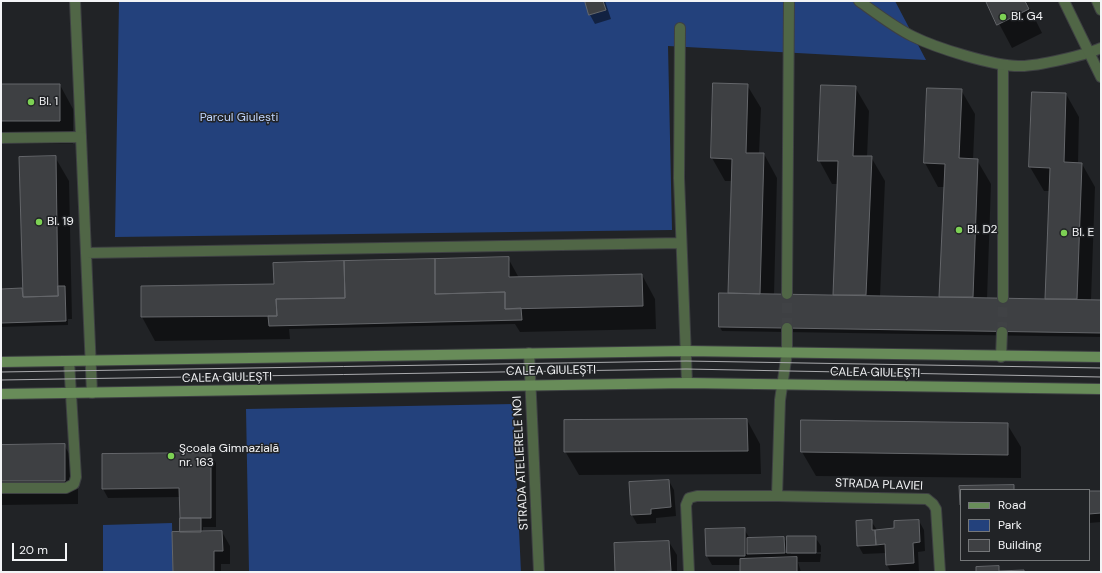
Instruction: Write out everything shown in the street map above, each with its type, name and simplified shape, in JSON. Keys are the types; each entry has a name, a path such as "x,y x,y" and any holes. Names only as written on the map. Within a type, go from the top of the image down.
{"main road":[{"name":"CALEA GIULEȘTI","path":"1,362 686,351 1001,357 1101,357"},
{"name":"CALEA GIULEȘTI","path":"1,394 530,384 687,383 1101,389"}],"street":[{"path":"75,1 92,393"},
{"path":"787,294 789,1"},
{"path":"859,1 911,36 934,45 1004,65 1022,67 1090,54 1101,48"},
{"path":"1064,1 1101,77"},
{"path":"1097,1 1101,10"},
{"path":"680,28 681,243 687,383"},
{"path":"1003,298 1004,65"},
{"path":"1,138 81,137"},
{"path":"86,253 681,243"},
{"path":"777,496 780,400 784,384 787,353 787,328"},
{"path":"1001,357 1002,332"},
{"name":"STRADA ATELIERELE NOI","path":"529,353 539,572"},
{"path":"1,488 66,488 74,484 76,477 69,361"},
{"name":"STRADA PLAVIEI","path":"689,572 686,505 689,498 697,496 927,499 936,509 940,572"}],"green space":[{"name":"Parcul Giulești","path":"119,1 895,1 926,60 668,46 672,230 115,237"},
{"path":"513,404 521,572 249,572 246,409"},
{"path":"172,523 173,572 103,572 103,525"}],"building":[{"path":"585,1 603,1 606,10 589,15"},
{"name":"Bl. G4","path":"986,1 1025,1 1029,9 997,25"},
{"path":"713,83 748,84 746,153 764,153 760,294 728,293 732,159 711,158"},
{"name":"Bl. 1","path":"1,84 60,84 60,121 1,121"},
{"path":"821,85 856,86 853,156 872,156 866,295 833,295 838,161 818,161"},
{"name":"Bl. D2","path":"927,88 962,89 959,158 978,159 973,297 939,297 945,164 924,163"},
{"name":"Bl. E","path":"1032,92 1066,93 1064,162 1082,163 1077,299 1045,299 1050,168 1029,167"},
{"name":"Bl. 19","path":"56,156 58,296 23,297 19,157"},
{"path":"509,257 509,277 642,274 643,306 505,309 505,292 435,294 435,259"},
{"path":"435,259 435,294 505,292 505,309 521,308 522,320 269,326 268,316 277,316 276,299 345,298 344,261"},
{"path":"344,261 345,298 276,299 277,316 141,317 141,286 274,284 273,263"},
{"path":"58,286 65,286 66,321 1,323 1,289 22,288 23,297 58,296"},
{"path":"719,293 1101,300 1101,333 719,327"},
{"path":"747,419 748,451 564,452 564,420"},
{"path":"801,420 1008,423 1008,455 801,452"},
{"path":"65,444 65,481 1,481 1,445"},
{"path":"211,453 211,518 180,518 179,488 102,489 102,454"},
{"path":"669,480 671,507 651,509 651,514 631,515 629,482"},
{"path":"1014,485 1014,489 960,489 960,505 959,486"},
{"path":"1090,491 1101,491 1101,513 1090,514"},
{"path":"180,518 201,518 201,532 180,532"},
{"path":"872,520 872,530 875,530 876,545 857,546 856,521"},
{"path":"919,520 920,542 913,543 914,563 886,565 885,544 876,545 875,530 894,528 894,521"},
{"path":"745,528 745,556 706,556 705,529"},
{"path":"222,531 223,551 214,551 214,572 173,572 172,532"},
{"path":"787,536 816,536 816,553 787,553"},
{"path":"784,537 785,553 747,554 747,538"},
{"path":"669,541 671,571 615,572 614,543"},
{"path":"797,557 797,572 740,572 740,559"},
{"path":"999,566 999,571 1024,570 1024,572 976,572 976,567"}],"tunnel":[{"path":"787,294 787,328"},
{"path":"1002,332 1003,298"}],"tram line":[{"path":"1,372 686,361 1101,368"},
{"path":"1,380 686,369 1101,377"}],"place":[{"name":"Bl. G4","path":"1003,17"},
{"name":"Bl. 1","path":"31,102"},
{"name":"Bl. 19","path":"39,222"},
{"name":"Bl. D2","path":"959,230"},
{"name":"Bl. E","path":"1064,233"},
{"name":"Şcoala Gimnazială nr. 163","path":"171,456"}]}
